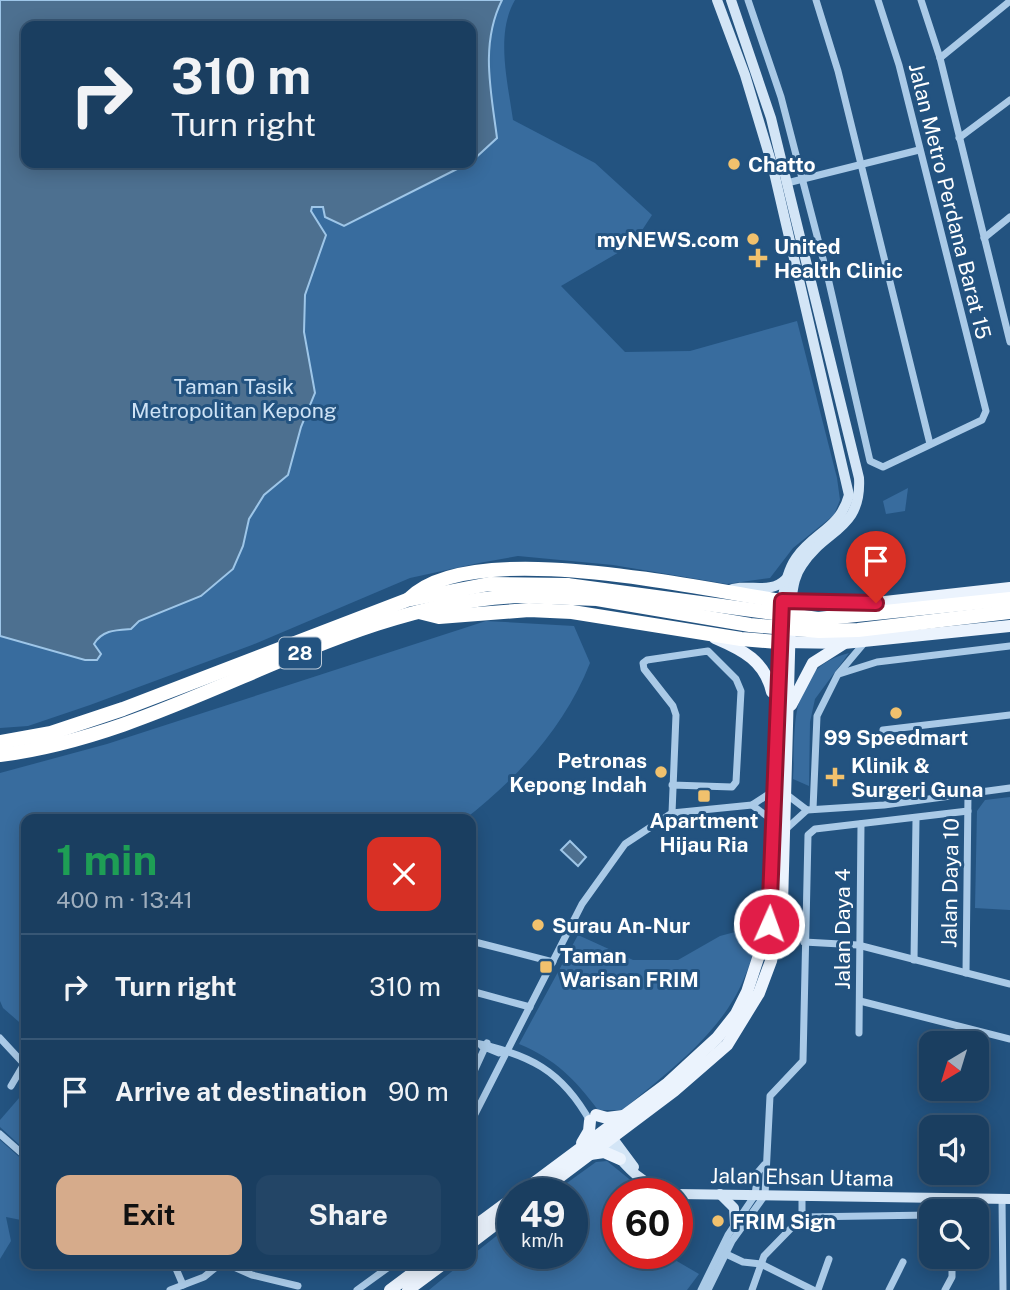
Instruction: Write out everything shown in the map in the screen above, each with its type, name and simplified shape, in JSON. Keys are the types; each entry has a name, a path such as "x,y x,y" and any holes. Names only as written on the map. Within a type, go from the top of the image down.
{"highway":[{"path":"784,642 741,639 696,629 572,612 528,610 439,617 412,606 422,586 439,578 473,571 542,567 786,601"},
{"name":"28","path":"0,742 51,733 412,606 518,589 596,587 752,612 818,619 1010,599"},
{"name":"28","path":"518,589 597,599 750,625 819,631 858,630 1010,612"},
{"path":"740,596 753,604 759,618 751,634 741,639"},
{"name":"28","path":"0,755 28,752 128,721 412,606"}],"main road":[{"path":"540,1178 575,1152 674,1091 727,1045 748,1014 771,961 779,927 784,831 779,792 786,601 842,603 1010,587"},
{"path":"839,643 818,632 812,619 821,609 842,603"},
{"path":"784,642 865,642 1010,626"},
{"path":"696,629 738,648 764,668 782,712"},
{"path":"782,712 813,663 839,643"},
{"path":"558,1178 589,1154 625,1115 668,1083 717,1038 741,1003 760,958 769,924 772,820 779,792"},
{"path":"575,1152 588,1135 591,1116 607,1118 625,1115"},
{"path":"589,1154 604,1152 620,1159"},
{"path":"476,1225 497,1210"},
{"path":"476,1239 497,1224"},
{"path":"390,1290 418,1269"},
{"path":"408,1290 436,1269"}],"street":[{"path":"717,0 745,75 773,168 855,496 840,519 805,547 792,565 786,579 786,601"},
{"path":"731,0 771,118 859,478 855,513 803,562 786,601"},
{"path":"748,0 781,97 803,180 870,461 875,466 883,467 930,444 838,71 816,0"},
{"name":"Jalan Metro Perdana Barat 15","path":"878,0 899,65 986,411 982,420 930,444"},
{"path":"921,0 940,58 984,238 1007,318 1010,342"},
{"path":"940,58 1010,1"},
{"path":"959,138 1010,100"},
{"path":"787,184 919,150"},
{"path":"984,238 1010,217"},
{"path":"722,593 743,587 774,588 786,579"},
{"path":"784,831 810,810 817,716 838,674 865,642"},
{"path":"838,674 877,662 1010,646"},
{"path":"672,785 734,785 741,691 736,679 708,651 643,663 644,669 673,706 676,715 672,785 672,813"},
{"path":"883,730 1010,715"},
{"path":"476,1112 582,904 625,844 672,813 752,805 779,792 792,802 810,810 1010,788"},
{"name":"Jalan Daya 10","path":"966,973 968,794"},
{"path":"752,805 772,820"},
{"path":"701,1290 760,1195 767,1173 764,1166 770,1096 803,1061 807,839 815,829 968,811"},
{"path":"914,960 916,819"},
{"name":"Jalan Daya 4","path":"859,1033 861,824"},
{"path":"476,942 553,962"},
{"path":"804,942 858,945 1010,984"},
{"path":"476,993 530,1007"},
{"path":"860,1001 1010,1039"},
{"path":"0,1038 21,1061"},
{"path":"476,1043 499,1053 506,1051 550,1070 591,1116 638,1178"},
{"path":"476,1065 484,1045"},
{"path":"11,1086 21,1069"},
{"path":"0,1134 21,1153"},
{"name":"Jalan Ehsan Utama","path":"606,1135 620,1159 638,1178"},
{"name":"Jalan Ehsan Utama","path":"693,1194 953,1199"},
{"path":"720,1194 734,1208 736,1225"},
{"path":"708,1290 736,1225 760,1195"},
{"path":"752,1290 761,1264 802,1217 802,1195"},
{"path":"1003,1290 1006,1199"},
{"path":"802,1217 919,1215"},
{"path":"723,1252 743,1262 761,1264 813,1290"},
{"path":"818,1290 828,1259"},
{"path":"888,1290 902,1262"},
{"path":"176,1269 183,1285"},
{"path":"170,1290 204,1277 214,1269"},
{"path":"238,1269 298,1286"},
{"path":"357,1290 386,1269"},
{"path":"945,1290 952,1277 952,1269"}],"green space":[{"name":"Taman Tasik Metropolitan Kepong","path":"0,0 515,0 509,13 504,43 513,120 595,163 652,215 633,244 561,286 625,352 690,351 797,321 837,478 840,500 834,515 793,548 770,578 727,584 613,565 518,556 410,578 252,645 28,726 0,728"},
{"path":"908,488 905,511 886,514 883,501"},
{"path":"486,621 574,626 590,663 567,708 538,749 471,814 21,814 21,1024 3,1008 0,1001 0,773 107,744"},
{"path":"849,653 815,699 810,722 809,786 793,779 799,702 805,686 815,672 829,661"},
{"path":"1010,797 1010,910 975,908 977,811 985,800"},
{"path":"761,925 745,976 723,1016 675,1066 623,1110 598,1110 563,1071 543,1056 519,1044 578,935 633,960 678,960 720,936"},
{"path":"21,1096 21,1146 0,1127 0,1120"},
{"path":"0,1140 21,1159 21,1220 6,1217 11,1241 0,1259"},
{"path":"607,1161 628,1178 602,1178 602,1269 690,1269 699,1274 687,1290 429,1290 455,1269 476,1269 476,1252 497,1236 497,1269 588,1269 588,1178 574,1178 596,1162"}],"shaded area":[{"path":"0,0 502,0 495,17 489,51 490,85 497,138 476,157 476,21 21,21 21,168 459,168 344,226 325,217 323,207 312,207 311,211 326,235 305,295 304,332 315,393 301,427 288,475 264,495 249,519 243,546 233,569 201,596 139,621 131,629 101,636 94,644 101,654 97,660 85,660 0,636"},
{"path":"570,841 586,857 578,866 561,850"}],"place":[{"name":"Chatto","path":"734,164"},
{"name":"myNEWS.com","path":"753,239"},
{"name":"United Health Clinic","path":"758,258"},
{"name":"99 Speedmart","path":"896,713"},
{"name":"Petronas Kepong Indah","path":"661,772"},
{"name":"Klinik & Surgeri Guna","path":"835,777"},
{"name":"Apartment Hijau Ria","path":"704,796"},
{"name":"Surau An-Nur","path":"538,925"},
{"name":"Taman Warisan FRIM","path":"546,967"},
{"name":"FRIM Sign","path":"718,1221"}],"route":[{"path":"769,924 778,642 782,601 876,603"}]}
